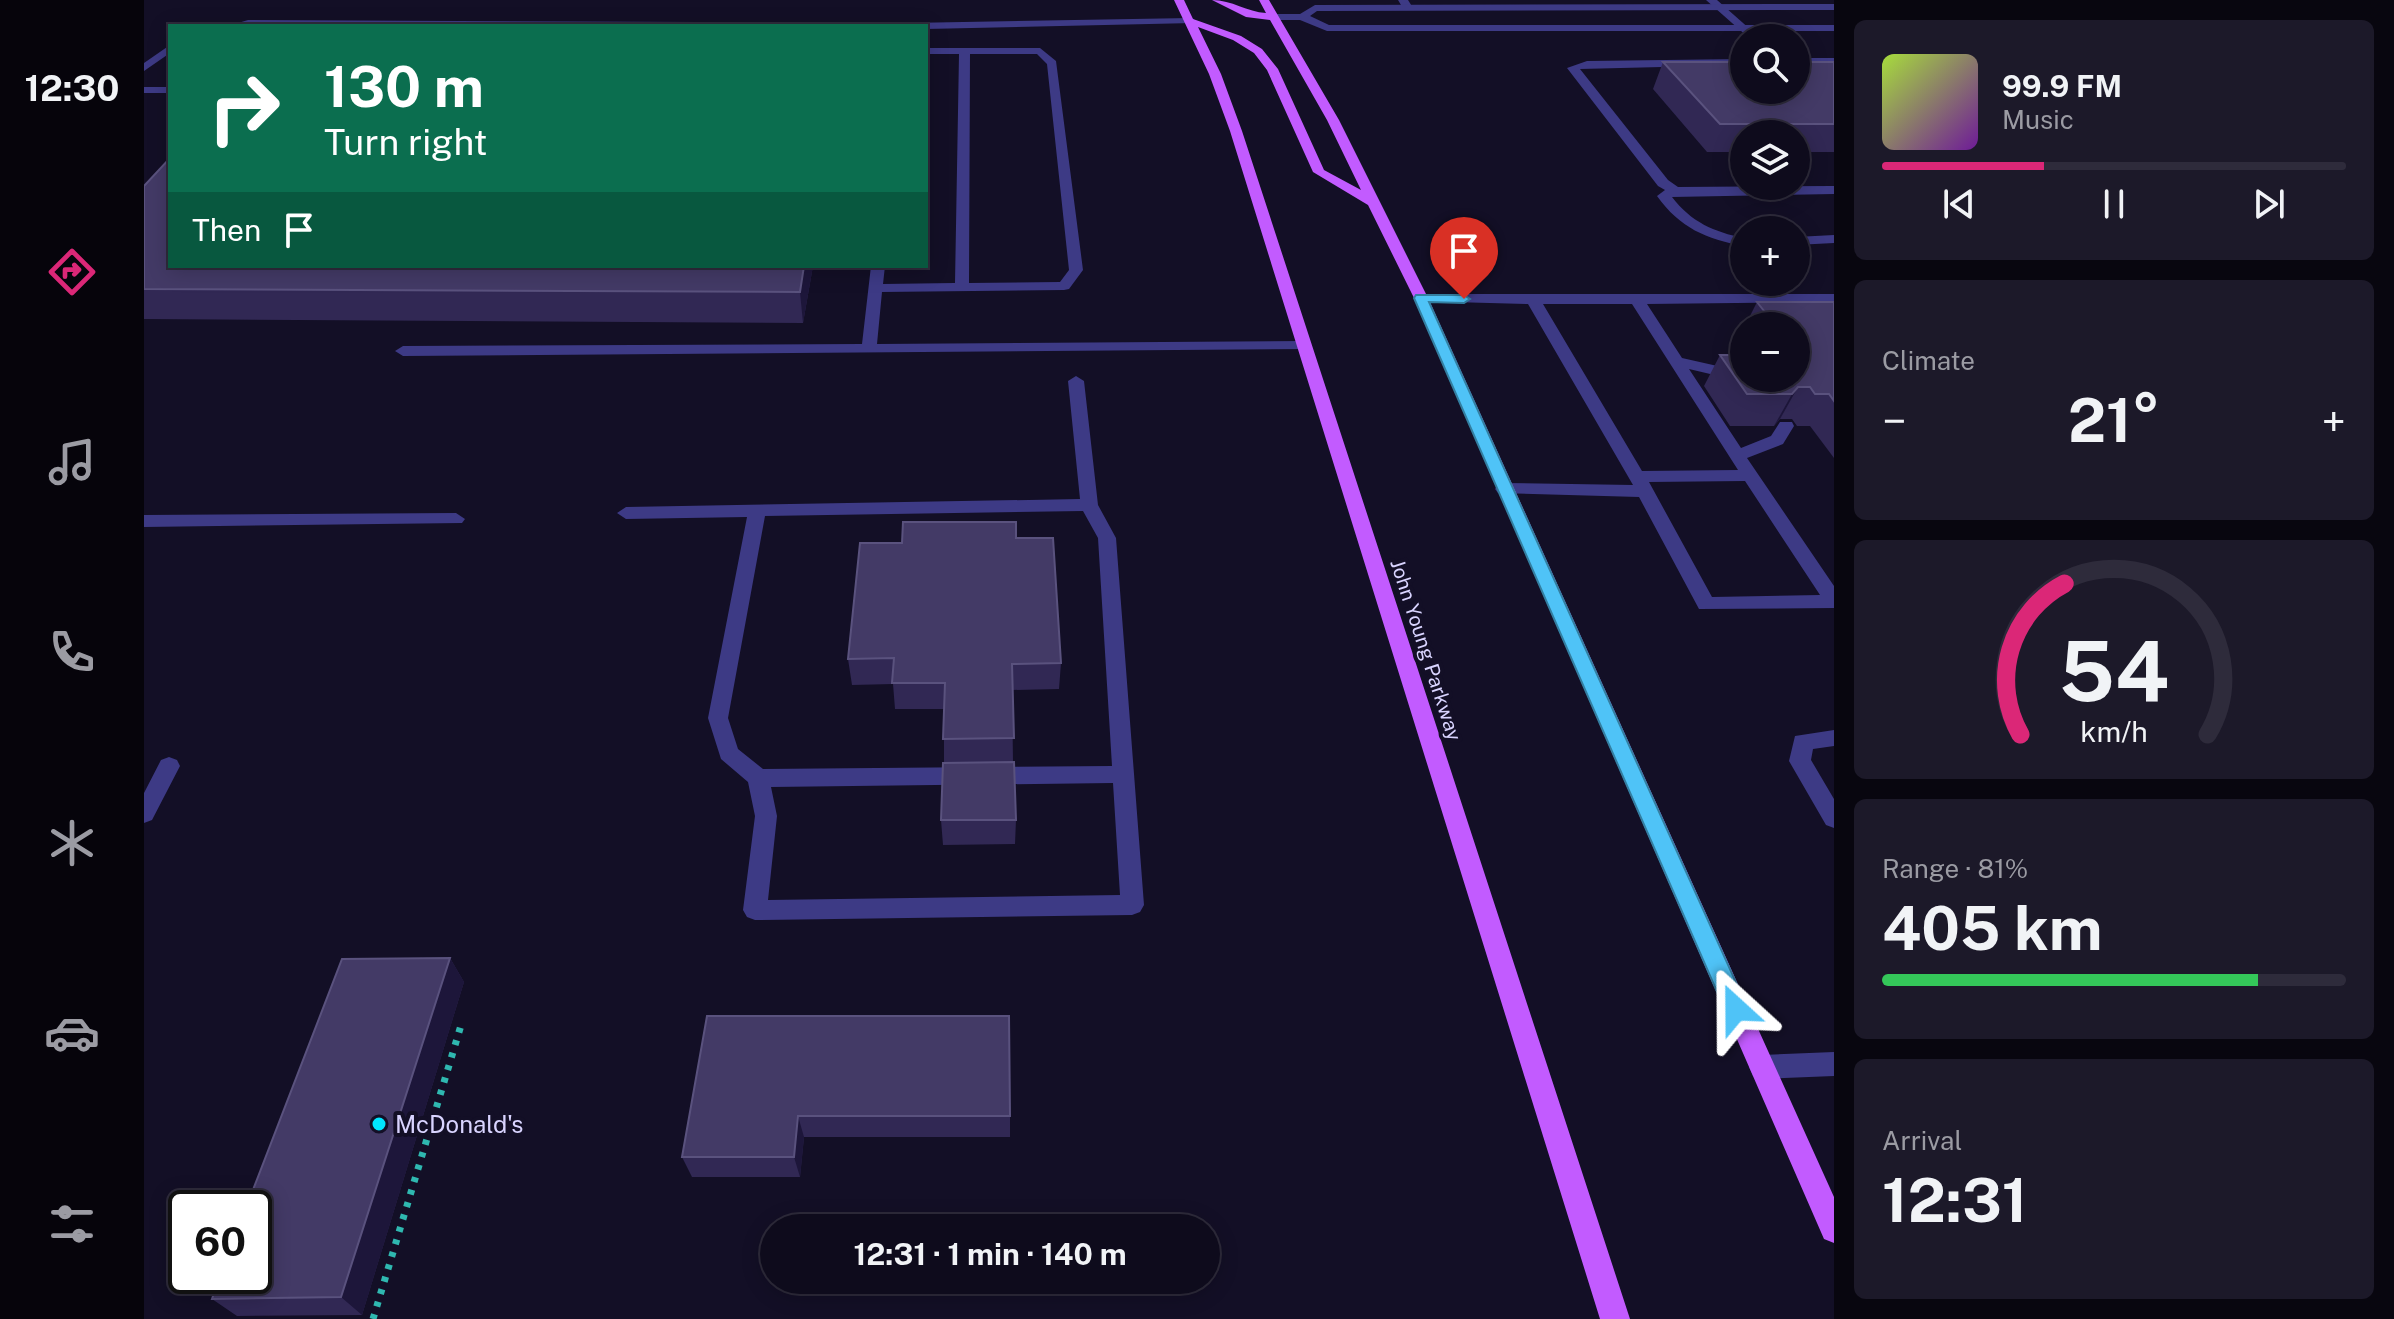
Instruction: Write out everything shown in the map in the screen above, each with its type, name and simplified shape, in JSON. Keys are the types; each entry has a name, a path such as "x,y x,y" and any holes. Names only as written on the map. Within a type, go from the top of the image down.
{"main road":[{"name":"John Young Parkway","path":"1179,0 1236,131 1615,1319"},
{"path":"1217,0 1250,15 1275,17"},
{"path":"1264,0 1333,120 1421,298 1834,1229"},
{"path":"1190,21 1237,38 1258,51 1272,69 1319,172 1375,203"}],"street":[{"path":"1302,17 1315,8 1406,4 1834,7"},
{"path":"1715,4 1738,24"},
{"path":"1275,17 1302,17 1327,28 1730,28"},
{"path":"928,25 1190,21"},
{"path":"243,24 418,24"},
{"path":"1810,28 1834,28"},
{"path":"144,68 168,50"},
{"path":"876,288 1064,286 1076,270 1052,63 1040,51 928,51"},
{"path":"962,287 965,51"},
{"path":"1810,61 1834,61"},
{"path":"1675,191 1663,183 1573,68 1587,64 1730,62"},
{"path":"144,90 168,90"},
{"path":"1730,240 1713,237 1680,219 1664,196 1675,191 1834,190"},
{"path":"1810,240 1834,239"},
{"path":"869,349 878,268"},
{"path":"1421,298 1834,298"},
{"path":"1533,300 1706,604 1834,601"},
{"path":"1637,300 1834,601"},
{"path":"403,351 1304,346"},
{"path":"1676,361 1730,375"},
{"path":"757,511 718,718 729,753 758,778 766,816 755,910 1132,905 1107,538 1089,505 1076,381"},
{"path":"1737,456 1777,440 1786,426"},
{"path":"1504,489 1640,484 1750,475"},
{"path":"626,513 1089,505"},
{"path":"144,521 456,519"},
{"path":"1834,738 1803,742 1800,761 1834,819"},
{"path":"144,814 169,766"},
{"path":"758,778 1123,774"},
{"path":"1762,1067 1834,1064"}],"path":[{"path":"373,1319 462,1022"}],"building":[{"path":"1663,62 1730,62 1730,104 1810,104 1810,62 1834,62 1834,124 1810,124 1810,120 1730,120 1730,124 1720,124"},
{"path":"168,160 168,268 804,268 800,292 144,289 144,186"},
{"path":"1757,302 1834,302 1834,401 1829,394 1815,394 1810,387 1810,312 1765,312"},
{"path":"1720,355 1730,355 1730,369"},
{"path":"1746,392 1794,392 1792,394"},
{"path":"903,522 1016,522 1016,538 1053,538 1061,663 1012,664 1014,738 943,739 945,683 892,683 894,658 848,659 860,543 902,543"},
{"path":"1014,762 1016,820 941,820 943,763"},
{"path":"450,958 341,1297 212,1299 214,1294 272,1294 272,1190 253,1190 342,959"},
{"path":"707,1016 1009,1016 1010,1116 798,1116 794,1157 682,1157"}],"place":[{"name":"McDonald's","path":"379,1124"}],"route":[{"path":"1464,299 1421,298 1736,1009"}]}
